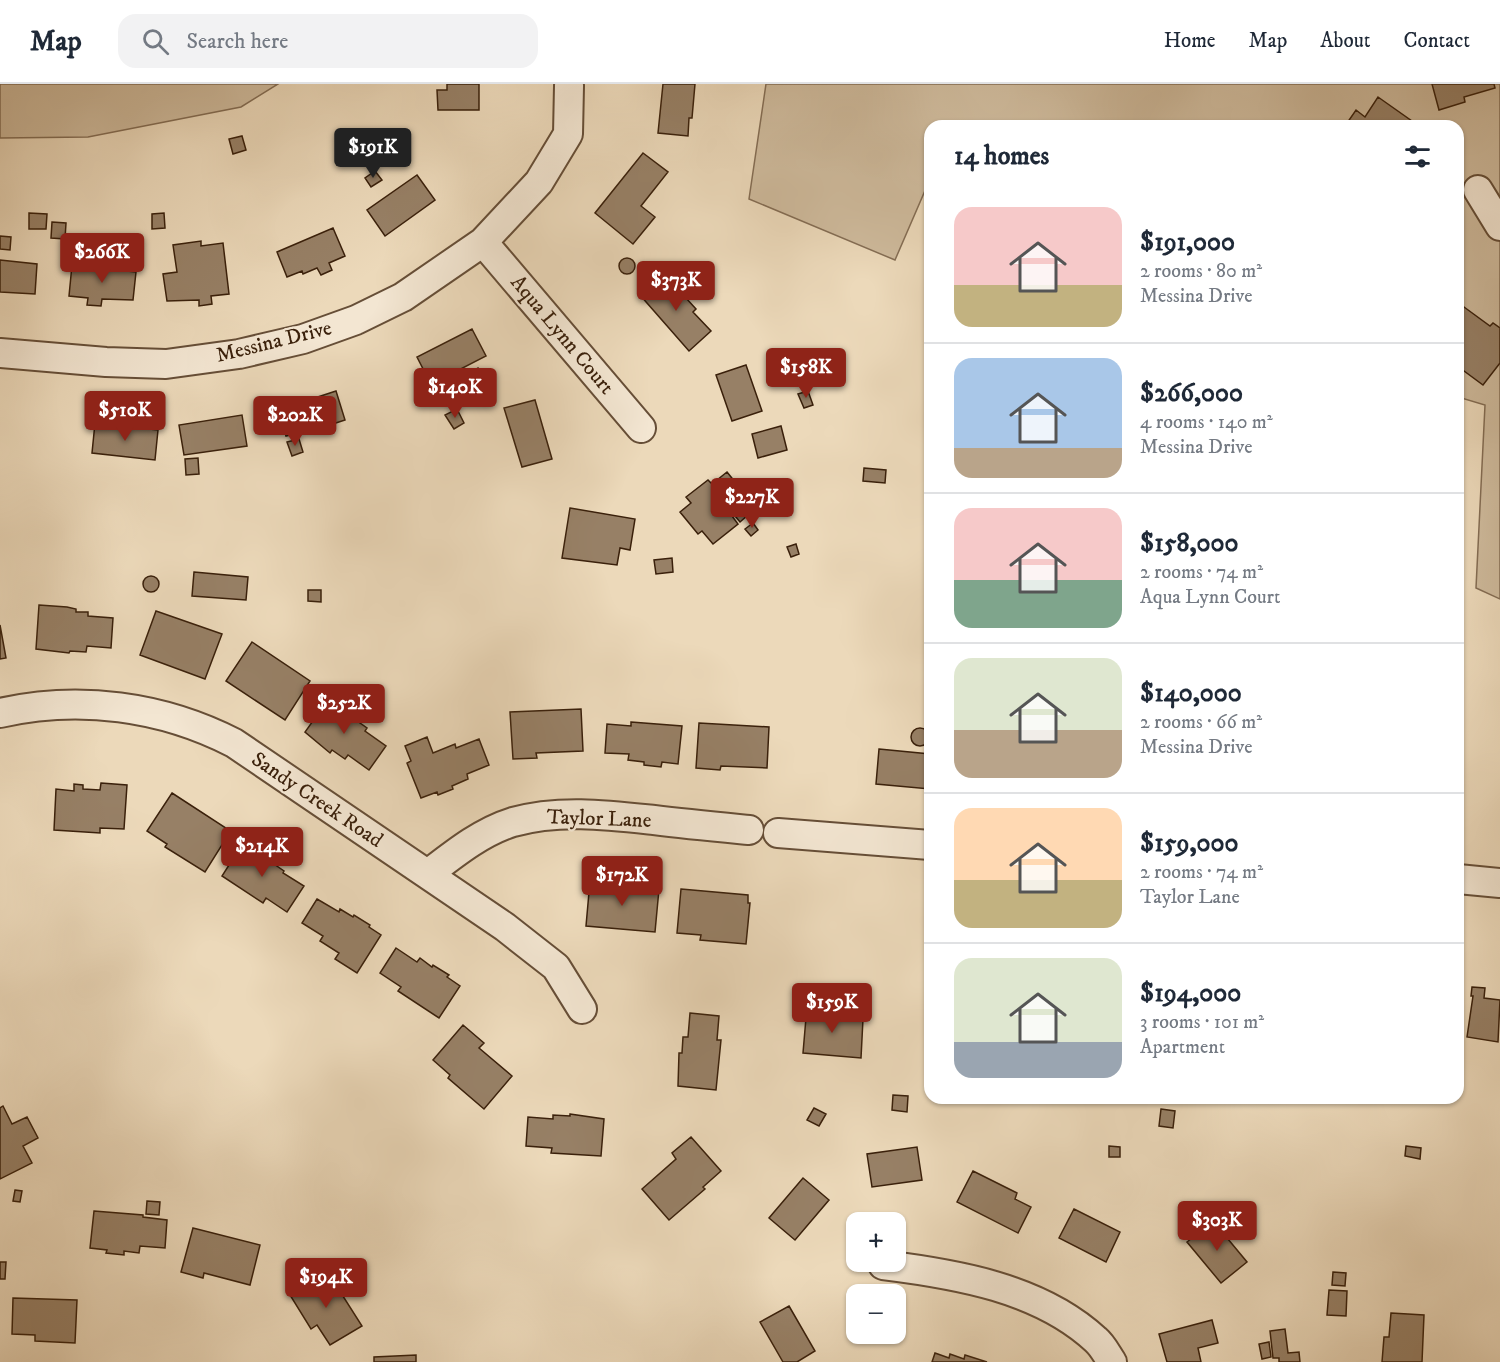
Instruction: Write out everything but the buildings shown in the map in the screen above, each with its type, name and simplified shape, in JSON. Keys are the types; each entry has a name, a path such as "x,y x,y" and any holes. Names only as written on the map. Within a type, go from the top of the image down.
{"street":[{"name":"Messina Drive","path":"0,353 106,362 166,364 239,354 303,339 356,320 403,297 483,242 539,182 568,134 569,86"},
{"path":"1478,190 1500,226"},
{"name":"Aqua Lynn Court","path":"483,242 641,428"},
{"name":"Sandy Creek Road","path":"0,713 47,706 82,704 145,711 178,719 211,731 234,743 505,927 556,967 582,1009"},
{"name":"Taylor Lane","path":"428,874 480,837 512,823 542,816 578,814 749,830"},
{"path":"778,833 924,845"},
{"path":"1464,880 1500,883"},
{"path":"906,1269 973,1280 1022,1296 1068,1318 1098,1341 1112,1362"}],"shaded area":[{"path":"0,84 278,84 241,107 88,137 0,138"},
{"path":"766,84 1500,84 1500,599 1476,588 1485,405 1464,399 1464,120 924,120 924,193 895,260 749,199"}]}
